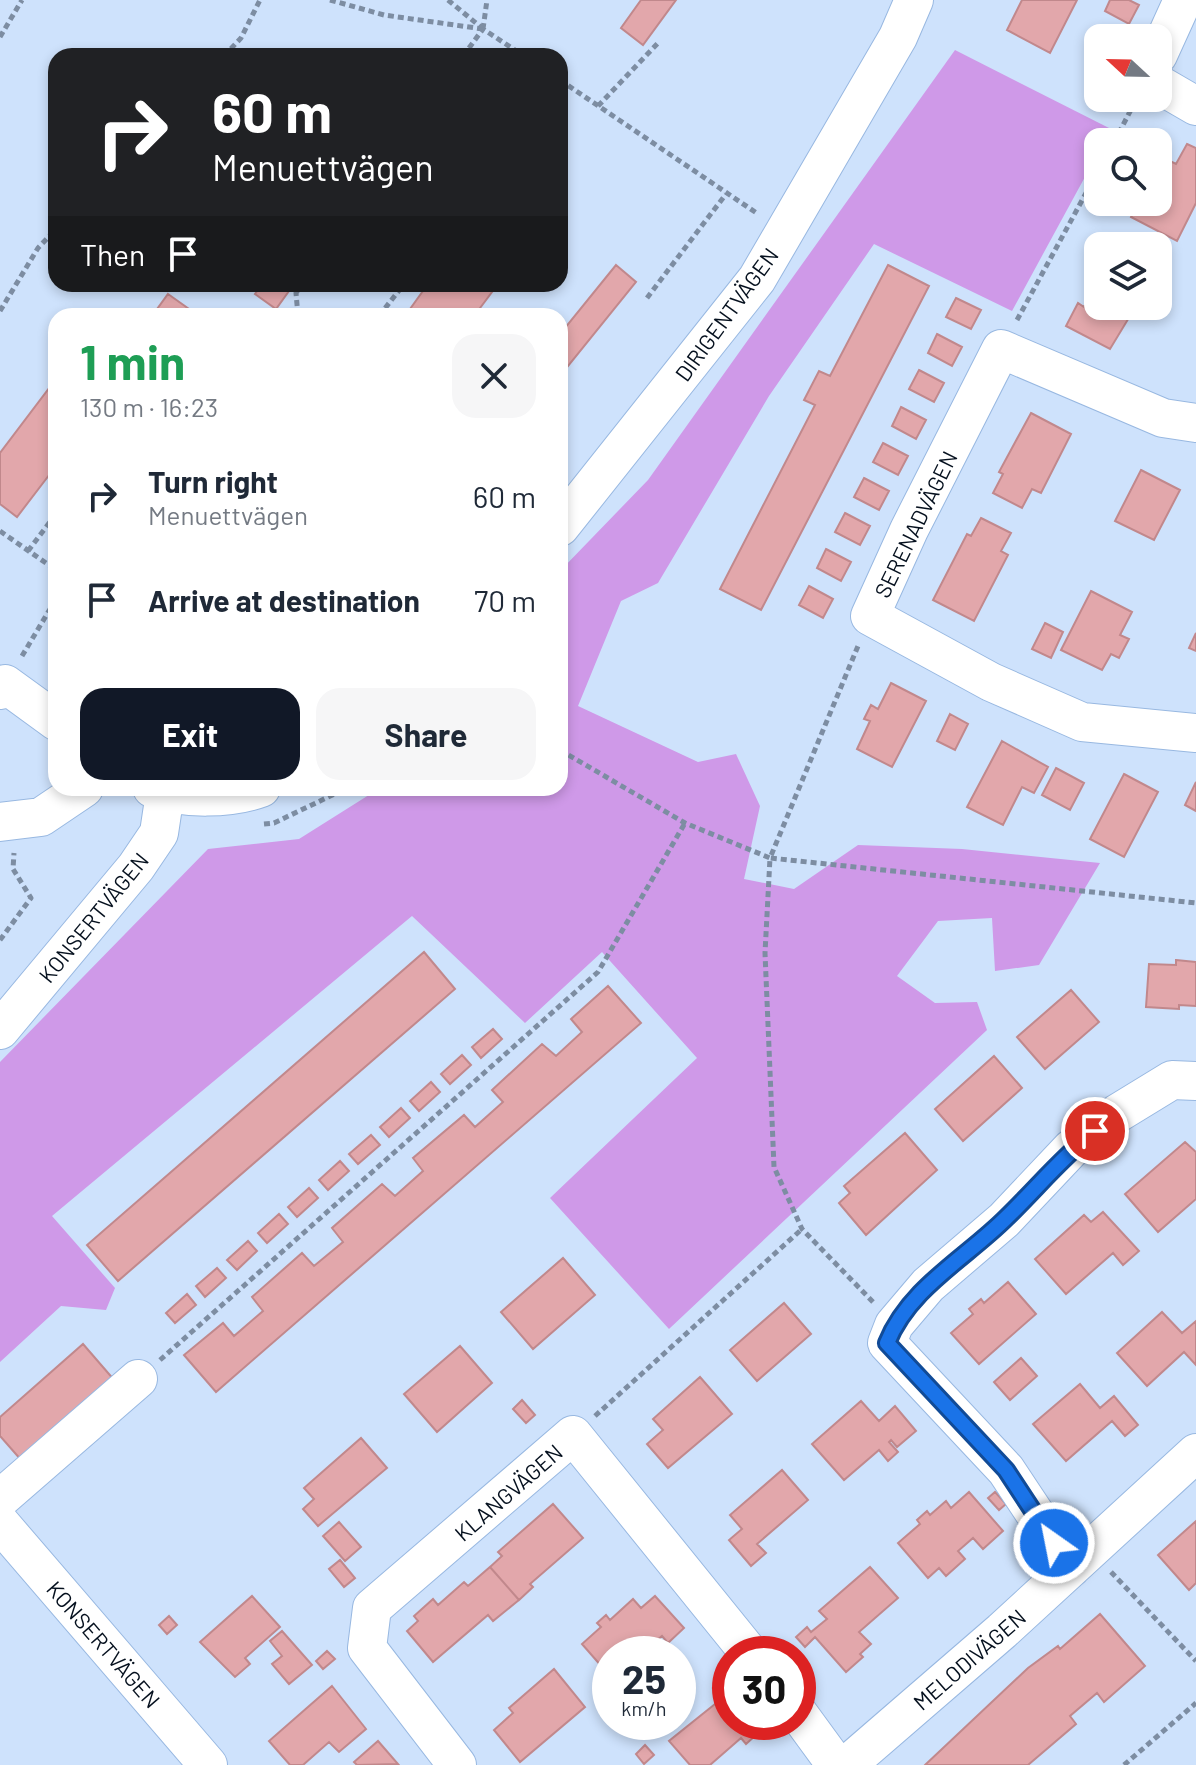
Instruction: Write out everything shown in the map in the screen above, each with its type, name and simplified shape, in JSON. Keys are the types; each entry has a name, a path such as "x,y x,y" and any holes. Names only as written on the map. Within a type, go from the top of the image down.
{"street":[{"name":"DIRIGENTVÄGEN","path":"568,517 757,279 898,37 914,0"},
{"path":"1172,24 1183,0"},
{"path":"1172,92 1196,106"},
{"path":"1001,349 1163,418 1196,423"},
{"name":"SERENADVÄGEN","path":"1001,349 909,530 870,616 991,682 1082,722 1196,733"},
{"path":"3,687 48,716"},
{"path":"9,821 41,817 72,796"},
{"name":"KONSERTVÄGEN","path":"0,1030 136,867 159,833 159,796"},
{"path":"1081,1559 1006,1470 887,1343 894,1325 928,1285 1004,1220 1071,1149 1118,1113 1172,1080 1196,1081"},
{"path":"0,1499 138,1379"},
{"name":"KLANGVÄGEN","path":"457,1765 367,1648 372,1608 573,1435 735,1636"},
{"name":"MELODIVÄGEN","path":"847,1765 1196,1453"},
{"name":"KONSERTVÄGEN","path":"0,1523 208,1765"},
{"path":"816,1738 836,1765"}],"path":[{"path":"0,37 22,0"},
{"path":"232,48 241,38 260,0"},
{"path":"330,0 384,15 483,29"},
{"path":"448,0 512,48"},
{"path":"469,48 483,29 487,0"},
{"path":"598,106 658,43"},
{"path":"568,85 785,231"},
{"path":"647,298 726,194"},
{"path":"1001,349 1084,197"},
{"path":"0,311 38,248 48,237"},
{"path":"385,308 398,292"},
{"path":"28,551 48,525"},
{"path":"0,531 48,565"},
{"path":"3,687 48,612"},
{"path":"870,616 770,858 765,953 774,1167 802,1229 894,1325"},
{"path":"568,755 685,823 770,858 1196,903"},
{"path":"0,940 31,898 13,869 9,821"},
{"path":"138,1379 598,972 685,823"},
{"path":"573,1435 802,1229"},
{"path":"1081,1559 1196,1661"},
{"path":"1124,1765 1196,1703"}],"shaded area":[{"path":"955,50 1109,128 1084,128 1084,179 1012,311 874,244 769,396 658,583 621,601 578,706 698,762 736,754 760,806 744,879 794,889 858,845 962,849 1100,863 1039,965 995,971 992,918 938,921 897,976 935,1003 977,1002 987,1030 669,1329 550,1198 697,1058 602,952 525,1023 412,916 52,1216 115,1288 106,1310 61,1306 0,1362 0,1062 208,849 299,839 367,796 568,796 568,563 648,480"}],"building":[{"path":"641,0 676,0 643,45 621,28"},
{"path":"1022,0 1077,0 1050,53 1007,30"},
{"path":"1110,0 1129,0 1139,5 1129,24 1105,11"},
{"path":"1187,144 1196,148 1196,203 1177,241 1172,238 1172,232 1160,232 1131,217 1172,216 1172,162 1176,164"},
{"path":"616,265 636,282 568,366 568,324"},
{"path":"888,265 929,286 761,610 720,589 815,405 804,400 819,371 830,376"},
{"path":"256,292 288,292 277,308 255,294"},
{"path":"422,292 492,292 480,308 411,308"},
{"path":"168,294 188,308 158,308"},
{"path":"956,298 981,310 971,329 946,317"},
{"path":"1078,303 1084,307 1084,320 1128,320 1110,349 1066,326"},
{"path":"937,334 962,347 952,366 928,353"},
{"path":"919,370 944,383 934,402 909,389"},
{"path":"48,390 48,476 17,517 0,504 0,453"},
{"path":"901,407 926,420 916,439 892,426"},
{"path":"1031,413 1071,434 1041,493 1032,489 1022,508 993,493 1003,474 999,472"},
{"path":"883,443 908,456 898,475 873,462"},
{"path":"1141,470 1180,490 1154,540 1115,521"},
{"path":"864,478 889,491 879,510 854,497"},
{"path":"845,513 870,526 860,545 835,532"},
{"path":"981,518 1011,533 1001,551 1008,555 974,621 933,600 967,534 971,536"},
{"path":"826,549 851,562 841,581 817,568"},
{"path":"809,586 833,599 823,618 799,605"},
{"path":"1091,591 1132,612 1120,635 1129,639 1119,658 1111,654 1102,670 1061,650"},
{"path":"1045,623 1063,632 1051,658 1032,649"},
{"path":"1196,633 1196,651 1189,648"},
{"path":"891,683 926,701 892,767 857,749 870,721 864,719 871,705 878,709"},
{"path":"950,714 968,724 955,750 937,741"},
{"path":"1002,741 1048,767 1034,793 1022,787 1003,825 967,807"},
{"path":"1056,768 1084,783 1070,810 1042,795"},
{"path":"1124,774 1158,792 1124,857 1090,839"},
{"path":"1196,782 1196,811 1185,805"},
{"path":"424,952 455,989 118,1281 87,1245"},
{"path":"1176,960 1196,962 1196,1006 1179,1005 1179,1009 1146,1007 1149,964 1176,965"},
{"path":"608,986 641,1023 216,1392 184,1355 223,1323 234,1336 263,1311 252,1297 302,1253 314,1266 343,1242 332,1228 382,1184 395,1196 423,1171 413,1158 464,1115 475,1127 503,1102 492,1090 542,1044 556,1056 582,1032 571,1019"},
{"path":"1071,990 1099,1022 1045,1069 1017,1037"},
{"path":"493,1029 502,1039 481,1058 472,1047"},
{"path":"462,1055 471,1065 450,1084 441,1074"},
{"path":"994,1056 1022,1088 963,1141 935,1109"},
{"path":"431,1082 440,1092 419,1111 410,1101"},
{"path":"401,1108 410,1118 389,1137 380,1127"},
{"path":"905,1133 937,1170 866,1235 839,1203 850,1193 844,1186"},
{"path":"371,1135 380,1145 358,1164 349,1154"},
{"path":"1185,1142 1196,1152 1196,1199 1158,1232 1125,1194"},
{"path":"340,1161 349,1171 328,1190 319,1180"},
{"path":"309,1188 318,1198 297,1217 288,1207"},
{"path":"1103,1212 1139,1251 1123,1265 1113,1253 1066,1294 1035,1259 1084,1215 1091,1222"},
{"path":"279,1214 288,1224 267,1243 258,1233"},
{"path":"248,1241 257,1251 237,1270 227,1260"},
{"path":"563,1258 595,1295 533,1349 501,1312"},
{"path":"217,1268 226,1278 205,1297 196,1286"},
{"path":"1008,1282 1036,1314 979,1364 951,1333 973,1314 969,1309 981,1299 984,1303"},
{"path":"187,1294 196,1305 175,1323 166,1313"},
{"path":"784,1303 811,1334 757,1381 730,1350"},
{"path":"1162,1312 1182,1333 1196,1321 1196,1365 1184,1352 1147,1386 1117,1353"},
{"path":"83,1344 115,1381 22,1461 0,1436 0,1417"},
{"path":"460,1346 492,1383 437,1432 404,1394"},
{"path":"1021,1358 1037,1376 1010,1400 994,1382"},
{"path":"700,1377 732,1414 668,1468 647,1444 663,1430 653,1419"},
{"path":"1080,1384 1100,1408 1114,1396 1138,1425 1125,1436 1112,1421 1066,1461 1033,1424"},
{"path":"522,1400 535,1415 526,1423 513,1409"},
{"path":"861,1401 879,1421 895,1406 916,1431 897,1447 891,1440 889,1442 898,1452 888,1461 879,1450 844,1480 812,1444"},
{"path":"361,1438 387,1468 318,1526 303,1509 314,1499 304,1488"},
{"path":"782,1470 808,1500 757,1544 766,1553 751,1566 729,1540 742,1529 730,1515"},
{"path":"969,1492 1003,1531 983,1549 973,1538 958,1551 965,1559 946,1576 939,1568 928,1578 898,1543 920,1524 917,1520 927,1511 930,1515 946,1501 951,1508"},
{"path":"995,1492 1006,1504 999,1510 988,1498"},
{"path":"553,1504 583,1538 530,1584 533,1587 519,1600 490,1567 502,1556 498,1552"},
{"path":"1196,1521 1196,1583 1189,1590 1158,1555"},
{"path":"339,1522 361,1547 345,1561 323,1536"},
{"path":"340,1560 355,1578 344,1587 329,1569"},
{"path":"490,1567 519,1600 493,1621 488,1615 433,1662 407,1631 418,1621 414,1616 433,1599 438,1605 464,1582 468,1586"},
{"path":"870,1567 898,1598 859,1632 871,1644 860,1654 863,1657 846,1672 816,1636 797,1636 807,1627 811,1632 827,1619 819,1611"},
{"path":"252,1596 280,1627 245,1658 250,1664 235,1677 200,1642"},
{"path":"655,1596 684,1628 675,1636 592,1636 592,1655 582,1644 601,1627 597,1623 606,1615 610,1620 633,1599 641,1608"},
{"path":"1100,1614 1145,1666 1104,1702 1097,1693 1070,1716 1076,1724 1028,1765 925,1765 1028,1668 1058,1646 1060,1649"},
{"path":"169,1616 177,1625 167,1634 159,1625"},
{"path":"282,1631 312,1665 289,1684 272,1664 282,1656 270,1641"},
{"path":"327,1651 335,1659 323,1669 316,1661"},
{"path":"554,1669 585,1707 520,1762 494,1730 513,1713 509,1708"},
{"path":"332,1686 366,1729 339,1752 329,1742 303,1765 290,1765 269,1741"},
{"path":"712,1706 712,1740 739,1740 710,1765 690,1765 669,1741 696,1740 696,1719"},
{"path":"378,1741 398,1764 357,1765 354,1762"},
{"path":"645,1745 654,1755 644,1764 636,1754"}],"route":[{"path":"1054,1543 1006,1470 887,1343 894,1325 928,1285 1004,1220 1071,1149 1095,1131"}]}
